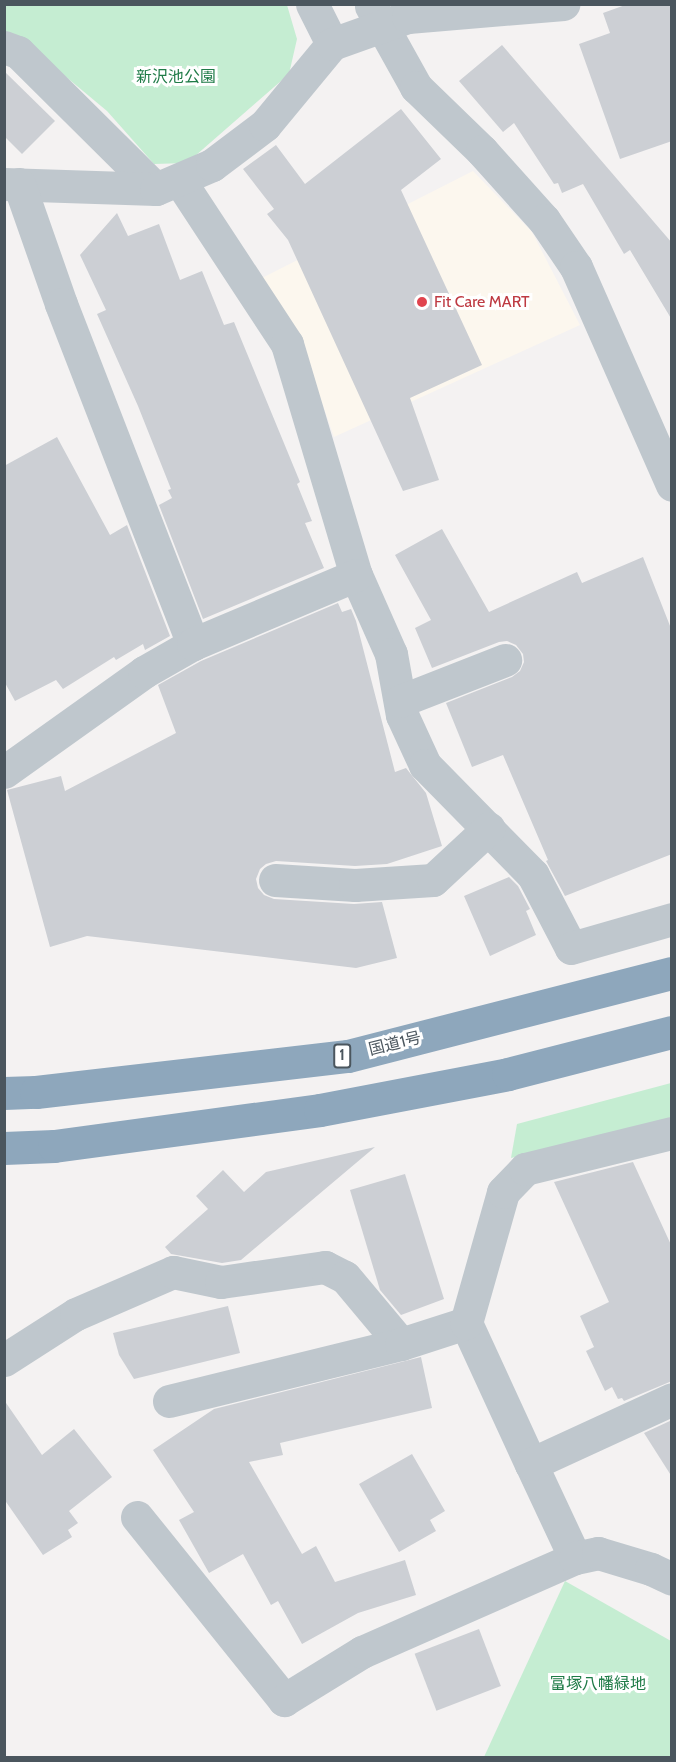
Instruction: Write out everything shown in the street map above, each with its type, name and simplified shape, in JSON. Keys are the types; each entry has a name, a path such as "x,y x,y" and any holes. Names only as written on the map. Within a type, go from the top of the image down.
{"highway":[{"name":"国道1号","path":"4,1093 36,1092 348,1056 672,973"},
{"path":"4,1148 54,1146 320,1110 508,1074 672,1032"}],"street":[{"path":"312,4 332,44"},
{"path":"193,644 12,184 168,185 212,165 265,125 332,44 375,15 408,17 563,4"},
{"path":"375,15 416,87 482,150 544,220 576,267 672,485"},
{"path":"4,47 18,52 168,185 287,344 356,575 391,654 402,715 425,765 533,875 571,948 672,920"},
{"path":"4,772 144,672 193,644 356,575"},
{"path":"400,701 505,660"},
{"path":"275,880 355,885 433,880 489,828"},
{"path":"575,1558 466,1323 503,1192 525,1169 672,1133"},
{"path":"4,1360 76,1314 173,1272 221,1282 325,1267 345,1277 401,1344"},
{"path":"169,1401 401,1344 466,1323"},
{"path":"531,1464 672,1399"},
{"path":"137,1517 284,1700 362,1652 575,1558 598,1553 651,1569 672,1579"}],"shaded area":[{"name":"Fit Care MART","path":"473,171 532,232 580,325 334,437 300,340 260,279"}],"green space":[{"name":"新沢池公園","path":"4,5 287,5 297,39 289,74 187,163 154,164 107,111 23,41 5,36"},
{"path":"671,1083 671,1120 511,1158 517,1124"},
{"name":"富塚八幡緑地","path":"565,1581 671,1641 671,1757 484,1757"}],"building":[{"path":"628,4 672,4 672,141 620,159 579,44 610,33 603,13"},
{"path":"502,45 672,243 672,320 630,250 624,254 583,184 562,193 558,183 554,184 514,123 503,132 459,81"},
{"path":"4,71 55,121 22,154 4,136"},
{"path":"401,109 441,159 401,190 482,365 410,398 439,480 403,491 288,240 267,214 274,209 243,169 276,145 305,184"},
{"path":"117,213 128,236 159,224 180,280 202,271 224,325 234,322 300,482 297,484 312,521 305,523 324,568 203,619 159,505 172,498 168,490 171,489 138,406 97,314 106,310 80,255"},
{"path":"57,437 110,535 127,525 170,636 145,650 143,644 116,660 114,657 63,689 56,680 15,701 4,681 4,466"},
{"path":"442,529 489,612 577,572 582,583 643,557 672,631 672,854 565,896 546,861 548,860 503,755 472,767 446,703 512,677 520,671 524,662 523,654 516,645 507,641 499,642 432,668 415,628 431,620 395,555"},
{"path":"338,603 342,612 351,609 356,621 395,772 406,768 426,793 442,846 387,864 355,866 276,861 260,869 256,879 258,888 264,895 274,899 354,904 382,902 397,958 356,968 87,936 50,947 7,790 61,776 65,791 176,733 158,685 201,661"},
{"path":"509,877 518,886 530,909 526,911 536,935 490,956 464,896"},
{"path":"375,1147 241,1260 222,1263 171,1254 165,1247 208,1209 196,1196 223,1170 244,1192 266,1172"},
{"path":"633,1162 672,1247 672,1381 624,1401 622,1398 618,1399 612,1387 605,1391 586,1351 594,1347 580,1316 609,1302 554,1182"},
{"path":"405,1174 444,1299 401,1315 380,1290 350,1190"},
{"path":"228,1306 240,1353 134,1379 119,1355 113,1333"},
{"path":"421,1357 432,1408 280,1443 283,1455 249,1462 302,1554 316,1546 335,1582 405,1560 416,1595 358,1613 302,1644 278,1601 271,1605 243,1554 209,1573 179,1520 194,1512 153,1450 214,1409"},
{"path":"4,1400 42,1455 74,1429 112,1477 69,1511 78,1523 68,1530 72,1537 43,1555 4,1499"},
{"path":"672,1420 672,1477 644,1433"},
{"path":"412,1454 445,1511 430,1520 436,1531 399,1552 359,1484"},
{"path":"479,1629 501,1686 436,1711 415,1654"}],"place":[{"name":"Fit Care MART","path":"422,302"}]}
